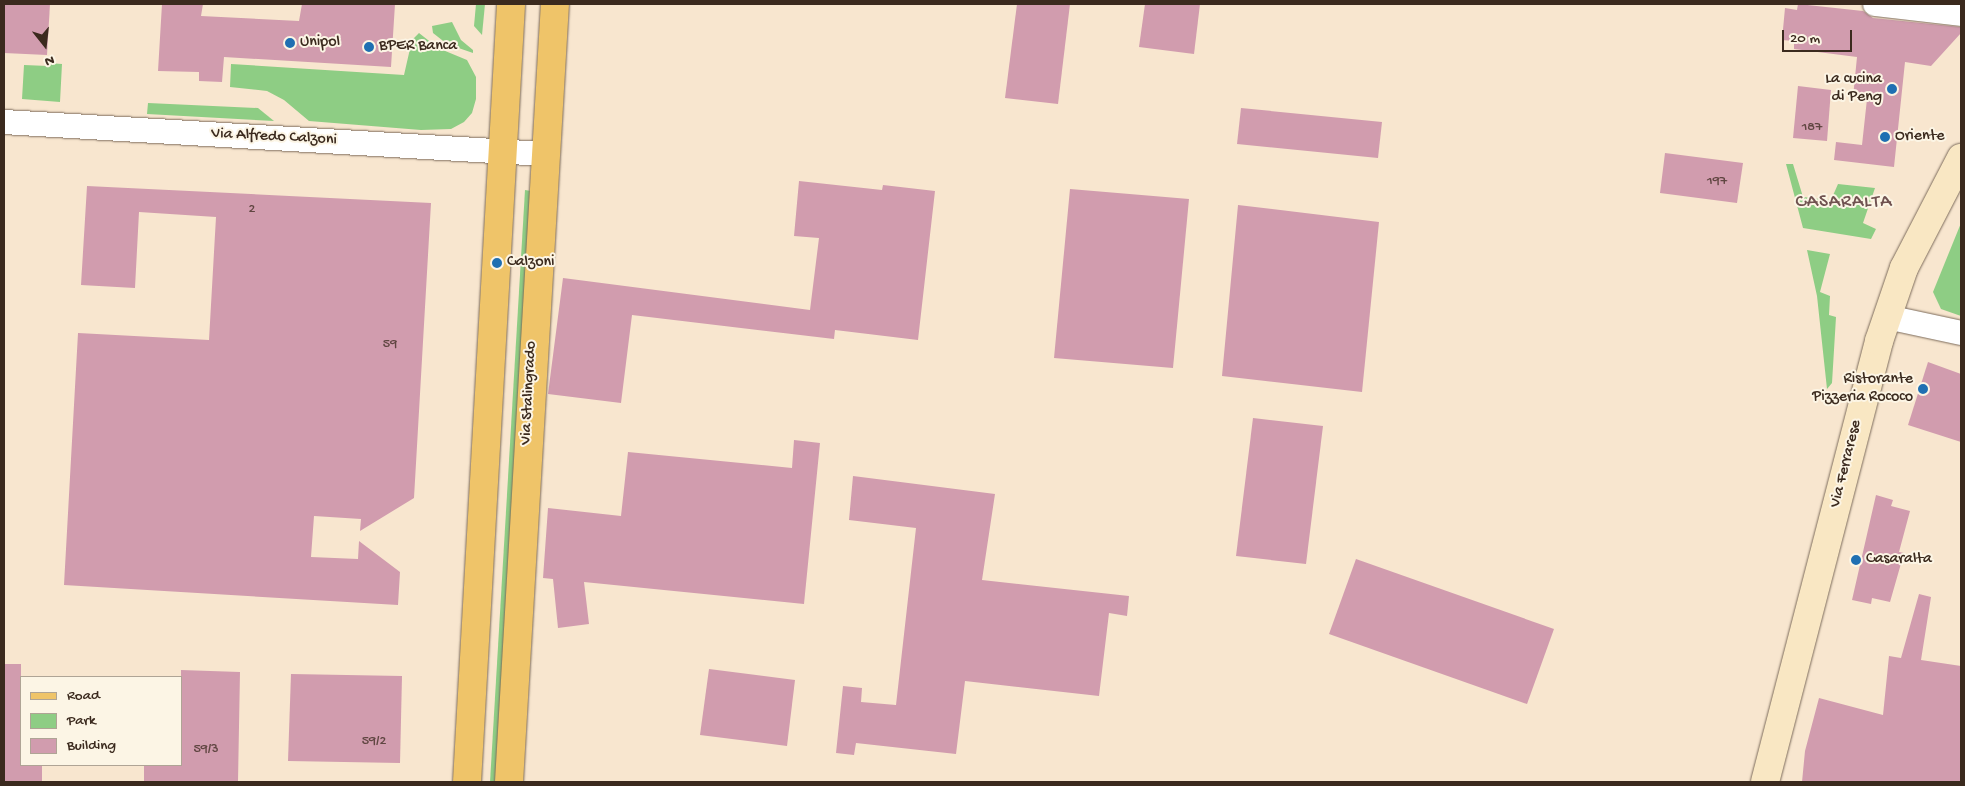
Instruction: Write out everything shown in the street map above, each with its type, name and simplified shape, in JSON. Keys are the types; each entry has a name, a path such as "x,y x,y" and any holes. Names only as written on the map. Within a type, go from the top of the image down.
{"main road":[{"path":"467,782 511,4"},
{"name":"Via Stalingrado","path":"509,782 555,4"},
{"name":"Via Ferrarese","path":"1765,782 1887,317 1904,268 1961,158"}],"street":[{"path":"552,61 568,4"},
{"path":"1875,4 1961,14"},
{"name":"Via Alfredo Calzoni","path":"4,122 545,154"},
{"path":"1887,317 1961,333"}],"green space":[{"path":"476,4 485,4 482,35 474,26"},
{"path":"452,22 461,40 473,50 473,53 447,44 433,33 432,26"},
{"path":"419,33 438,48 467,60 476,77 476,99 472,113 464,122 451,129 421,130 309,121 284,100 267,91 230,87 231,64 404,75 412,40"},
{"path":"48,63 62,64 60,102 22,99 24,65 48,66"},
{"path":"148,103 258,108 274,121 147,114"},
{"path":"1786,164 1793,164 1803,197 1831,200 1838,184 1875,188 1863,223 1876,229 1871,239 1803,228"},
{"path":"525,190 531,191 497,782 490,782"},
{"path":"1961,223 1961,316 1941,309 1933,292"},
{"path":"1807,250 1830,254 1820,292 1830,296 1829,315 1836,317 1832,383 1827,389 1817,296"}],"building":[{"path":"4,4 50,4 47,55 4,53"},
{"path":"162,4 203,4 201,16 299,21 302,4 395,4 391,67 224,57 222,82 199,81 199,72 158,71"},
{"path":"1017,4 1070,4 1058,104 1005,98"},
{"path":"1145,4 1200,4 1194,54 1139,47"},
{"path":"1798,4 1863,11 1873,18 1961,27 1961,33 1931,66 1905,62 1894,167 1834,160 1836,142 1862,145 1867,99 1853,97 1857,57 1794,49 1794,41 1782,40 1785,8 1797,10"},
{"path":"1798,86 1831,90 1827,141 1793,138"},
{"path":"1241,108 1382,122 1378,158 1237,144"},
{"path":"1665,153 1743,163 1737,203 1660,193"},
{"path":"799,181 882,190 883,185 935,191 918,340 835,330 834,339 632,315 621,403 548,394 563,278 810,310 819,238 794,236"},
{"path":"87,186 431,203 414,498 360,531 361,519 314,516 311,557 358,559 359,541 400,572 398,605 64,585 78,333 209,340 216,217 139,212 135,288 81,285"},
{"path":"1070,189 1189,199 1173,368 1054,358"},
{"path":"1238,205 1379,222 1362,392 1222,376"},
{"path":"1928,362 1961,374 1961,442 1908,425"},
{"path":"1253,418 1323,426 1306,564 1236,556"},
{"path":"794,440 820,443 804,604 584,582 589,624 558,628 553,579 543,578 548,508 621,516 628,452 792,468"},
{"path":"853,476 995,494 982,580 1129,596 1127,616 1109,613 1099,696 965,681 956,754 856,743 854,755 836,753 843,686 862,688 861,702 896,705 916,528 849,520"},
{"path":"1876,495 1893,500 1891,506 1910,511 1899,552 1904,553 1890,602 1872,598 1871,604 1852,600"},
{"path":"1356,559 1554,629 1527,704 1329,634"},
{"path":"1919,594 1931,597 1921,660 1961,666 1961,782 1802,782 1805,751 1819,698 1883,715 1889,656 1901,658"},
{"path":"4,664 21,664 20,766 42,766 42,782 4,782"},
{"path":"709,669 795,680 787,746 700,735"},
{"path":"181,670 240,672 238,782 144,782 144,766 182,766"},
{"path":"291,674 402,676 400,763 288,761"}],"place":[{"name":"Unipol","path":"290,43"},
{"name":"BPER Banca","path":"369,47"},
{"name":"La cucina di Peng","path":"1892,89"},
{"name":"Oriente","path":"1885,137"},
{"name":"Calzoni","path":"497,263"},
{"name":"Ristorante Pizzeria Rococo","path":"1923,389"},
{"name":"Casaralta","path":"1856,560"}],"district":[{"name":"CASARALTA","path":"1844,203"}]}
